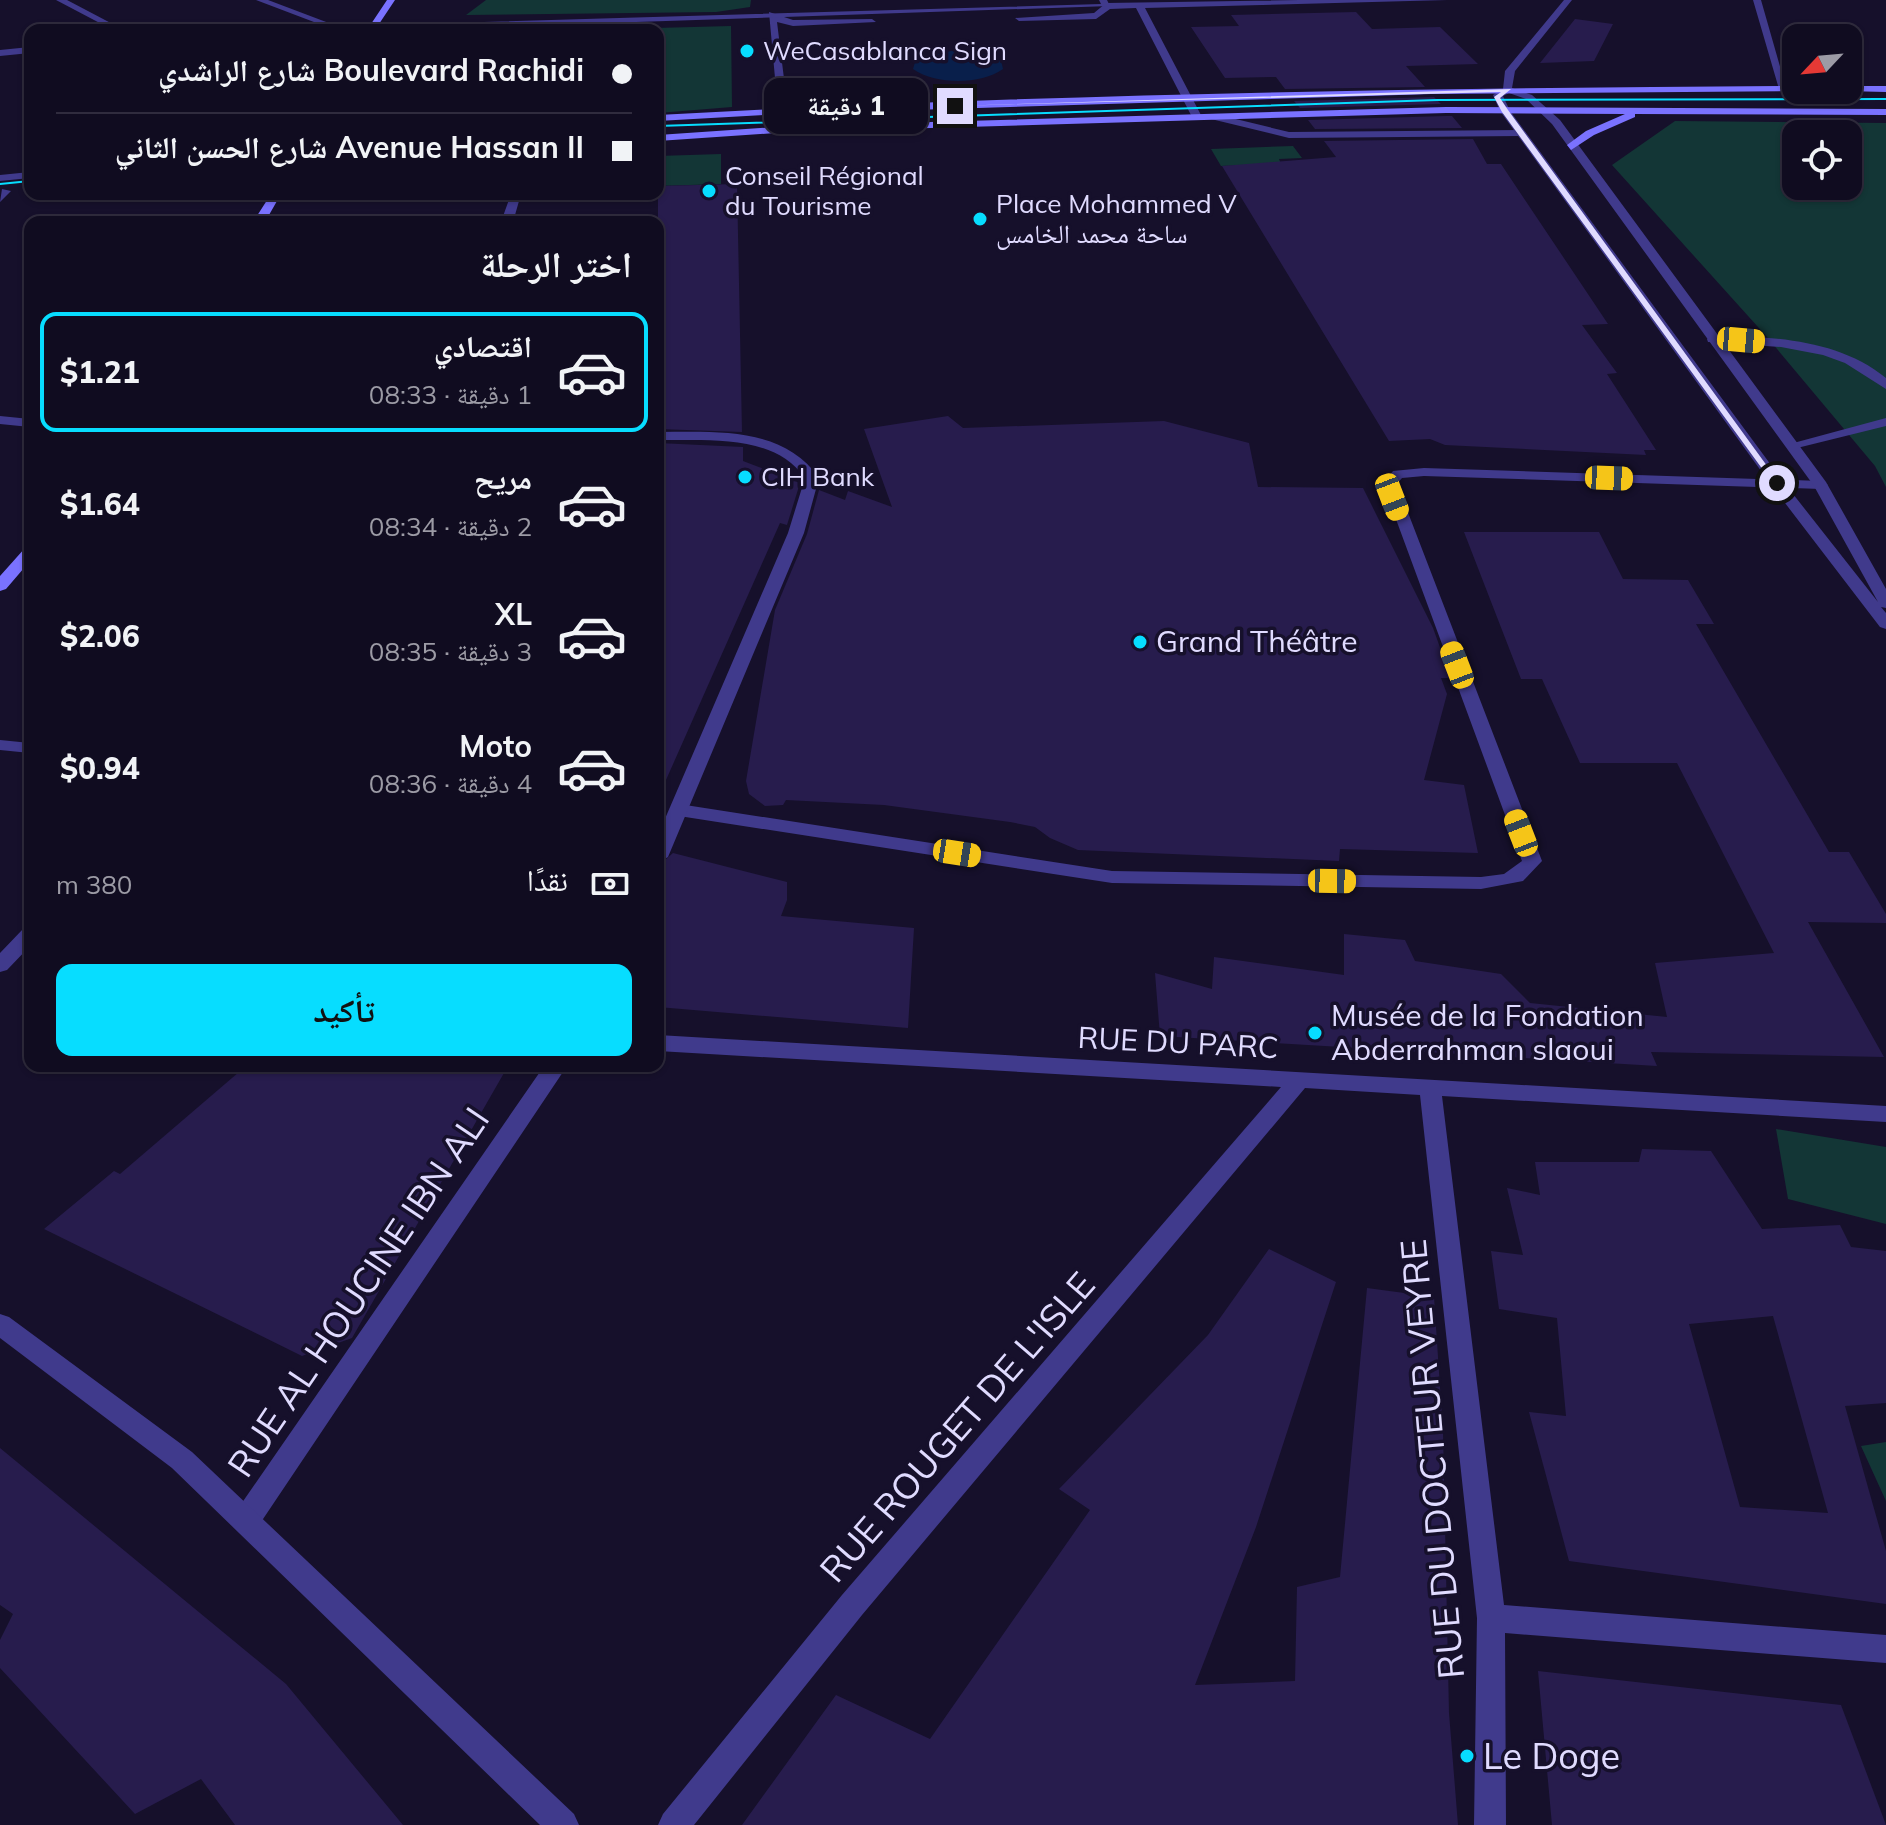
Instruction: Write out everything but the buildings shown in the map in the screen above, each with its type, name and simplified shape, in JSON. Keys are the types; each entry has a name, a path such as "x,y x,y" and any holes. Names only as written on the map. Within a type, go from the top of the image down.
{"main road":[{"path":"375,24 392,0"},
{"path":"664,118 1187,98 1508,90 1782,89"},
{"path":"1862,89 1886,89"},
{"path":"664,137 753,130 1197,117 1505,111 1886,112"},
{"path":"1571,147 1600,128 1642,111"},
{"path":"0,586 24,558"}],"street":[{"path":"60,0 108,24"},
{"path":"260,0 327,24"},
{"path":"771,0 783,111"},
{"path":"505,24 1104,3 1140,7 1443,0"},
{"path":"1508,90 1506,83 1510,71 1568,0"},
{"path":"1757,0 1782,82"},
{"path":"1019,18 1096,16 1105,11 1104,3"},
{"path":"1140,7 1197,117"},
{"path":"772,16 793,23 872,22"},
{"path":"0,53 24,51"},
{"path":"1508,90 1497,97 1505,111 1777,483 1886,624"},
{"path":"1508,90 1529,97 1546,111 1793,445 1821,485 1886,603"},
{"path":"1215,117 1280,134 1521,133"},
{"path":"0,178 24,176"},
{"path":"1713,339 1802,347 1857,363 1886,385"},
{"path":"0,420 24,422"},
{"path":"1793,445 1886,422"},
{"path":"664,436 734,438 773,446 798,459 812,478 796,533 664,844"},
{"path":"679,810 1112,877 1481,883 1508,880 1525,873 1532,861 1390,484 1398,474 1424,472 1821,485"},
{"path":"0,745 24,747"},
{"path":"0,965 24,940"},
{"name":"RUE DU PARC","path":"664,1043 1886,1114"},
{"name":"RUE AL HOUCINE IBN ALI","path":"247,1519 552,1072"},
{"name":"RUE ROUGET DE L'ISLE","path":"674,1825 852,1605 1300,1080"},
{"name":"RUE DU DOCTEUR VEYRE","path":"1430,1088 1491,1618 1490,1825"},
{"path":"0,1324 182,1460 563,1825"},
{"path":"1491,1618 1886,1649"}],"green space":[{"path":"486,0 751,0 750,7 716,12 466,15"},
{"path":"731,26 732,107 664,113 664,28"},
{"path":"1675,121 1782,122 1782,200 1862,200 1862,123 1886,123 1886,487 1875,466 1767,337 1612,165"},
{"path":"1293,146 1302,158 1279,159 1281,164 1221,166 1211,149"},
{"path":"721,154 721,184 664,186 664,156"},
{"path":"1776,1129 1886,1147 1886,1224 1788,1199"},
{"path":"1886,1442 1886,1501 1861,1446"}],"water":[{"path":"951,51 980,53 1001,60 1003,69 983,78 958,81 933,78 913,69 916,59"}],"tram line":[{"path":"664,126 1437,100 1886,99"},
{"path":"0,184 24,182"}],"place":[{"name":"WeCasablanca Sign","path":"747,51"},
{"name":"Conseil Régional du Tourisme","path":"709,191"},
{"name":"Place Mohammed V ساحة محمد الخامس","path":"980,219"},
{"name":"CIH Bank","path":"745,477"},
{"name":"Grand Théâtre","path":"1140,642"},
{"name":"Musée de la Fondation Abderrahman slaoui","path":"1315,1033"},
{"name":"Le Doge","path":"1467,1756"}],"route":[{"path":"955,106 1508,90 1497,97 1505,111 1777,483"}]}
